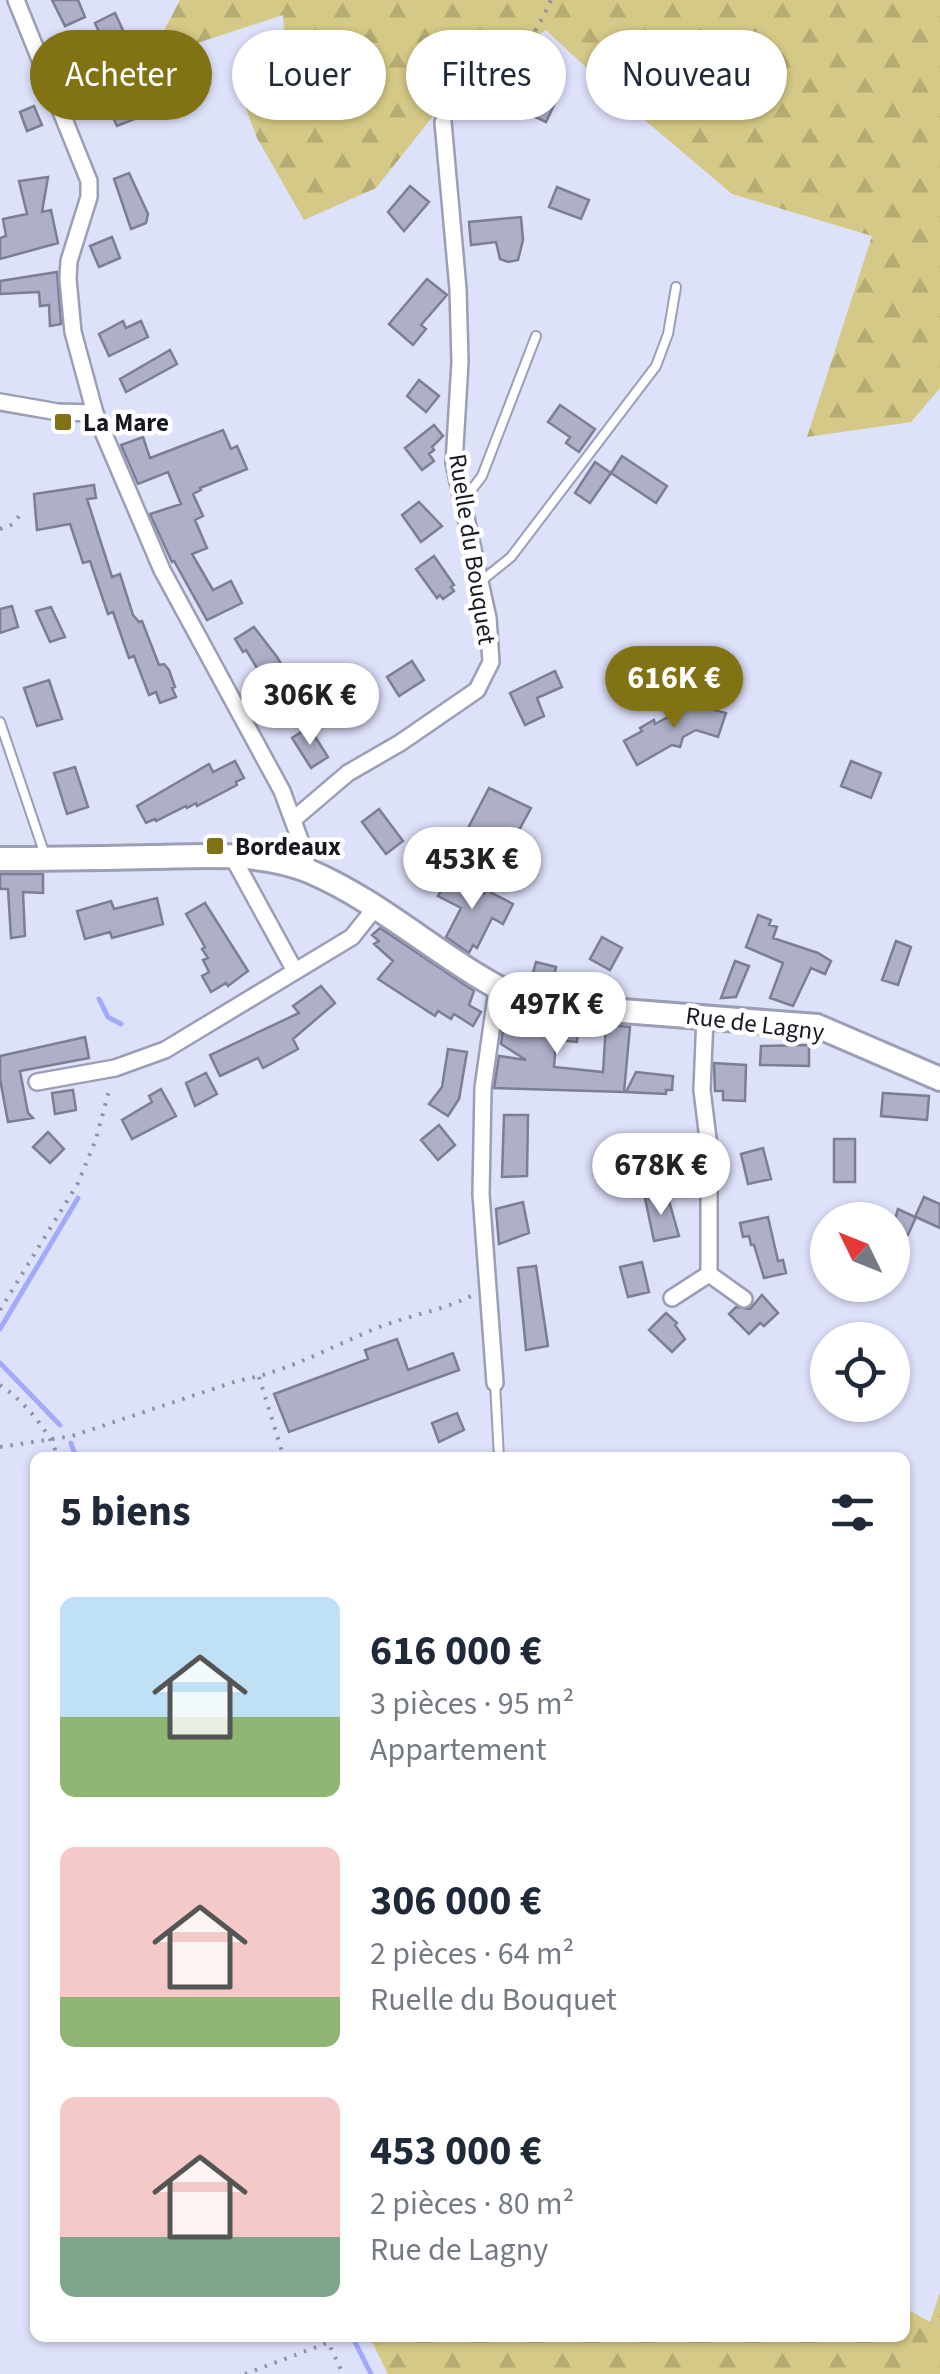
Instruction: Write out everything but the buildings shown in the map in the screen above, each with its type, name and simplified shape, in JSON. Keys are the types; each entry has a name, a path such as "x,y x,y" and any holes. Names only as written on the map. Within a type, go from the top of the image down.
{"main road":[{"name":"Rue de Lagny","path":"0,858 260,858 306,870 344,887 496,989 532,1004 816,1026 940,1079"}],"street":[{"path":"16,0 89,182 89,197 69,261 68,280 74,332 95,413 162,570 294,819 306,856 306,870"},
{"name":"Ruelle du Bouquet","path":"294,819 348,773 477,690 490,662 488,618 454,463 460,362 458,289 442,122"},
{"path":"0,402 58,412 95,413"},
{"path":"232,856 296,971"},
{"path":"37,1082 115,1068 165,1050 352,937 376,908"},
{"path":"495,1383 480,1194 482,1088 496,989"},
{"path":"705,1016 702,1090 709,1147 709,1274"},
{"path":"672,1298 709,1274"},
{"path":"709,1274 744,1299"}],"lane":[{"path":"480,582 511,557 656,366 668,334 676,286"},
{"path":"463,501 482,476 536,336"},
{"path":"0,722 46,858"},
{"path":"495,1383 499,1452"}],"path":[{"path":"442,122 474,89 514,58 542,20 551,0"},
{"path":"0,529 11,525 24,512"},
{"path":"0,1310 78,1182 96,1139 115,1068"},
{"path":"0,1447 54,1441 259,1377 372,1330 447,1308 487,1290"},
{"path":"259,1377 282,1452"},
{"path":"0,1385 54,1441 57,1452"},
{"path":"245,2374 322,2342"},
{"path":"328,2342 343,2374"}],"green space":[{"path":"180,0 940,0 940,388 911,422 807,437 872,236 732,194 645,120 787,120 787,30 586,30 586,67 566,49 566,30 406,30 406,120 430,120 376,188 304,220 250,120 386,120 386,30 284,30 283,15 212,38 212,30 164,30"},
{"path":"940,2293 940,2374 388,2374 372,2342 910,2342 910,2311 930,2322"}],"waterway":[{"path":"99,999 108,1017 121,1024"},
{"path":"0,1329 78,1198"},
{"path":"0,1363 60,1425"},
{"path":"71,1443 74,1452"},
{"path":"355,2342 371,2374"}],"place":[{"name":"La Mare","path":"63,422"},
{"name":"Bordeaux","path":"215,846"}]}
